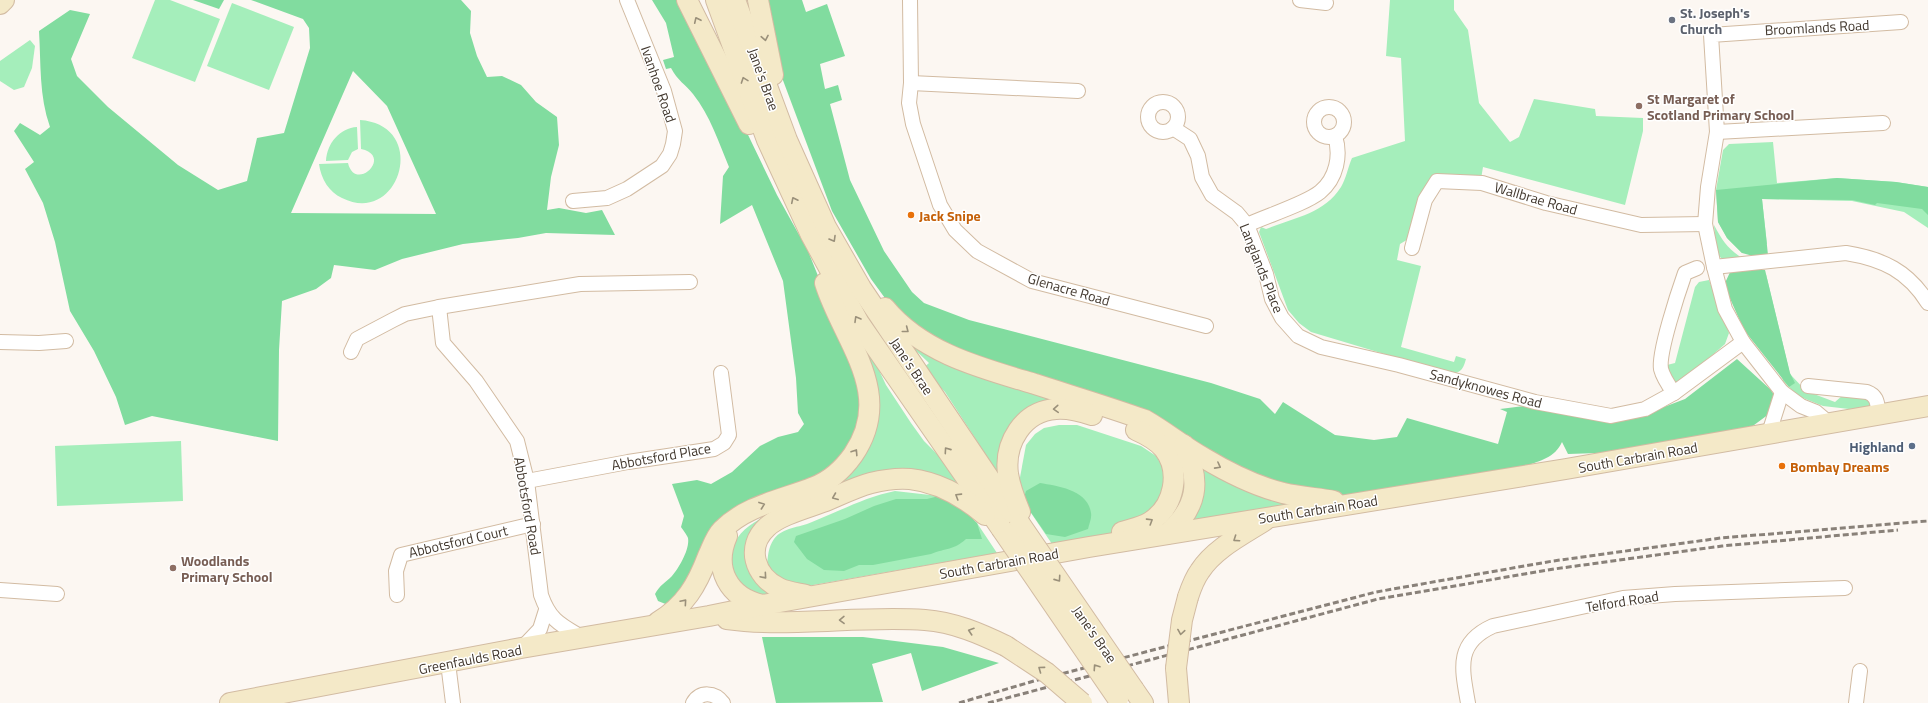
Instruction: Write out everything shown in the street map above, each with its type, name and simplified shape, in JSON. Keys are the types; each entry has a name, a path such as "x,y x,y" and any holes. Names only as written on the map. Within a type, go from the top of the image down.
{"main road":[{"path":"0,4 4,0"},
{"path":"687,0 747,120 761,145 778,168"},
{"name":"Jane's Brae","path":"716,0 754,107 778,168 811,235 859,324 1001,528 1129,699"},
{"name":"Jane's Brae","path":"736,0 787,140 826,226 844,259 861,288 941,409 1020,524 1129,699"},
{"path":"758,0 787,140"},
{"path":"653,625 676,610 685,602 698,581 716,538 722,530 745,512 816,487 830,479 841,470 857,449 868,424 870,410 867,382 862,365 830,295 811,235"},
{"path":"844,259 901,325 930,346 969,363 1109,407 1145,420 1174,437 1184,446 1218,466 1262,487 1283,493 1357,504"},
{"name":"South Carbrain Road","path":"709,616 1089,547 1357,504 1928,406"},
{"path":"1020,524 1020,512 1008,474 1008,461 1014,436 1027,420 1045,410 1068,409 1125,425 1154,440 1163,448 1173,468 1173,490 1164,509 1151,521 1120,532 1089,547"},
{"path":"1167,534 1183,518 1193,499 1195,479 1191,458 1184,446"},
{"path":"814,597 780,588 761,575 756,565 754,554 760,535 775,521 870,483 890,479 910,479 932,484 949,490 968,502 1001,528"},
{"path":"1179,703 1176,668 1182,620 1188,597 1195,580 1207,562 1223,548 1269,517"},
{"path":"729,524 721,550 720,559 724,575 734,590 745,599 763,605"},
{"path":"709,616 755,621 926,620 951,624 976,632 1006,646 1047,673 1082,703"},
{"name":"Greenfaulds Road","path":"230,703 521,648 709,616"}],"street":[{"name":"Ivanhoe Road","path":"573,201 607,198 627,189 662,166 670,154 673,144 675,131 664,92 627,0"},
{"name":"Glenacre Road","path":"910,0 909,33 911,83 909,103 913,124 940,205 955,230 977,251 1032,281 1206,326"},
{"path":"1300,0 1326,2"},
{"name":"Broomlands Road","path":"1829,423 1816,412 1801,406 1782,392 1743,342 1725,310 1705,224 1708,187 1717,132 1711,35 1900,22"},
{"path":"911,83 1078,92"},
{"path":"1717,132 1883,123"},
{"name":"Langlands Place","path":"1173,128 1190,139 1198,156 1202,177 1212,195 1237,213 1247,224 1266,274 1272,299 1282,318 1298,336"},
{"path":"1247,224 1299,203 1321,192 1335,172 1339,148 1335,136"},
{"name":"Wallbrae Road","path":"1412,248 1426,200 1437,181 1482,183 1546,203 1641,226 1705,224"},
{"path":"1714,267 1846,253 1864,256 1885,263 1901,272 1919,288 1928,303"},
{"path":"1674,394 1661,368 1663,347 1685,272 1697,268"},
{"path":"351,352 357,339 405,314 580,284 690,282"},
{"name":"Abbotsford Road","path":"439,307 443,343 476,381 517,441 527,481 541,596 546,610"},
{"name":"Sandyknowes Road","path":"1298,336 1321,347 1399,365 1466,385 1534,402 1611,416 1645,409 1674,394 1743,342"},
{"path":"0,342 39,343 66,341"},
{"name":"Abbotsford Place","path":"527,481 628,462 714,449 724,444 729,435 721,373"},
{"path":"1808,386 1867,392 1873,395 1876,399 1879,414"},
{"path":"1769,433 1782,392"},
{"name":"Abbotsford Court","path":"397,595 396,571 401,555 533,524"},
{"name":"Telford Road","path":"1468,703 1462,660 1472,640 1480,632 1493,626 1623,598 1675,594 1845,588"},
{"path":"0,590 57,594"},
{"path":"546,610 554,619 584,638"},
{"path":"521,648 540,629 546,610"},
{"path":"448,663 453,703"},
{"path":"1856,703 1860,671"},
{"path":"693,703 699,697 709,694 719,698 723,703"}],"green space":[{"path":"155,0 170,0 220,19 195,82 132,58"},
{"path":"193,0 224,0 219,9"},
{"path":"251,0 461,0 471,11 470,33 477,56 487,77 502,76 521,85 536,102 557,117 559,145 551,177 547,210 559,208 586,213 602,210 615,235 546,233 518,238 463,244 402,259 375,270 334,265 331,278 316,289 282,301 279,350 278,441 152,416 125,425 116,397 94,351 70,311 55,242 43,203 25,169 34,162 14,131 20,123 40,135 50,127 46,115 42,92 39,31 70,10 90,14 71,59 77,76 108,107 178,165 218,190 247,181 257,138 284,133 310,48 309,28 303,19","holes":["353,71 387,106 436,214 291,213"]},
{"path":"652,0 683,0 777,195 808,251 860,380 861,424 844,456 814,480 756,501 668,605 658,601 655,594 678,568 686,553 688,542 688,538 681,527 684,516 672,484 697,480 711,484 732,472 760,446 778,437 798,432 804,424 798,413 796,378 783,281 752,205 720,224 723,176 729,167 714,129 699,102 676,76 671,68 666,69 663,60 674,57 666,23"},
{"path":"764,0 802,0 806,12 827,4 845,56 820,64 825,89 838,85 842,100 830,104 850,180 884,251 912,292 924,303 969,320 1211,383 1260,399 1275,414 1283,402 1335,435 1374,440 1397,437 1407,418 1498,444 1507,412 1500,409 1524,406 1613,422 1664,407 1685,399 1737,359 1771,390 1775,397 1769,414 1750,428 1598,453 1568,454 1562,442 1551,455 1541,461 1523,467 1346,498 1270,483 973,359 901,320 871,279 832,211 775,59"},
{"path":"1390,0 1454,0 1454,10 1468,30 1479,103 1510,142 1519,137 1534,99 1595,109 1596,116 1643,118 1643,131 1625,205 1483,167 1481,179 1452,174 1438,174 1410,238 1400,244 1397,260 1421,266 1401,347 1454,362 1456,356 1466,359 1462,370 1451,374 1311,332 1299,323 1288,310 1259,232 1261,227 1266,229 1297,218 1326,203 1341,187 1352,158 1405,141 1401,58 1386,56"},
{"path":"232,3 294,27 269,90 207,66"},
{"path":"30,40 35,46 32,68 24,87 14,90 0,81 0,61"},
{"path":"360,120 382,126 395,138 400,155 399,172 392,187 379,199 362,203 342,198 333,192 324,180 319,164 348,163 352,171 358,174 364,174 370,170 374,158 370,153 361,149"},
{"path":"357,127 358,149 352,152 348,160 326,161 329,148 340,133"},
{"path":"1773,142 1777,183 1837,178 1896,182 1928,187 1928,228 1904,212 1852,201 1762,199 1767,244 1742,253 1727,238 1718,222 1716,190 1723,150 1729,144"},
{"path":"1837,178 1896,182 1928,187 1928,215 1922,209 1877,203 1875,205 1852,200 1762,199 1768,255 1753,256 1742,253 1727,238 1718,222 1716,190"},
{"path":"1714,225 1726,245 1745,260 1722,259 1716,252"},
{"path":"1732,268 1765,270 1790,373 1795,383 1789,387 1744,330 1724,285"},
{"path":"1765,270 1790,374 1806,391 1835,402 1843,395 1870,398 1872,407 1849,409 1823,406 1798,396 1783,381"},
{"path":"1709,280 1729,333 1725,344 1684,380 1678,383 1672,381 1667,365 1675,363 1695,287 1699,282"},
{"path":"844,312 878,368 886,385 911,423 924,441 945,462 958,480 948,487 906,475 753,539 771,593 749,597 731,579 731,551 739,535 750,525 763,518 822,495 839,486 860,461"},
{"path":"910,345 941,361 1139,425 1170,442 1192,491 1174,513 1181,492 1139,428 1079,409 1037,414 999,479 988,458 945,392 922,369 929,363"},
{"path":"1059,425 1077,425 1141,446 1156,456 1163,467 1167,479 1158,510 1119,532 1052,544 1023,501 1018,488 1026,445 1035,434 1044,428"},
{"path":"181,441 183,501 57,506 55,446"},
{"path":"1200,463 1297,504 1195,524 1192,518"},
{"path":"1040,483 1071,490 1084,499 1089,505 1091,513 1088,529 1065,537 1046,534 1023,501 1026,491"},
{"path":"895,491 939,496 977,523 997,553 796,588 785,587 767,565 769,552 774,539 782,532 807,524 863,501"},
{"path":"939,496 957,503 977,523 982,539 966,539 954,547 931,554 873,565 859,565 844,571 824,570 807,559 794,542 796,536 896,499 927,499"},
{"path":"762,637 863,637 943,647 999,663 922,691 911,653 872,664 883,702 776,703"}],"railway":[{"path":"959,703 1034,681 1376,592 1553,561 1721,538 1928,521"},
{"path":"988,703 1378,599 1554,569 1722,546 1898,530"}],"place":[{"name":"St. Joseph's Church","path":"1672,20"},
{"name":"St Margaret of Scotland Primary School","path":"1639,106"},
{"name":"Jack Snipe","path":"911,215"},
{"name":"Highland","path":"1912,446"},
{"name":"Bombay Dreams","path":"1782,466"},
{"name":"Woodlands Primary School","path":"173,568"}]}
